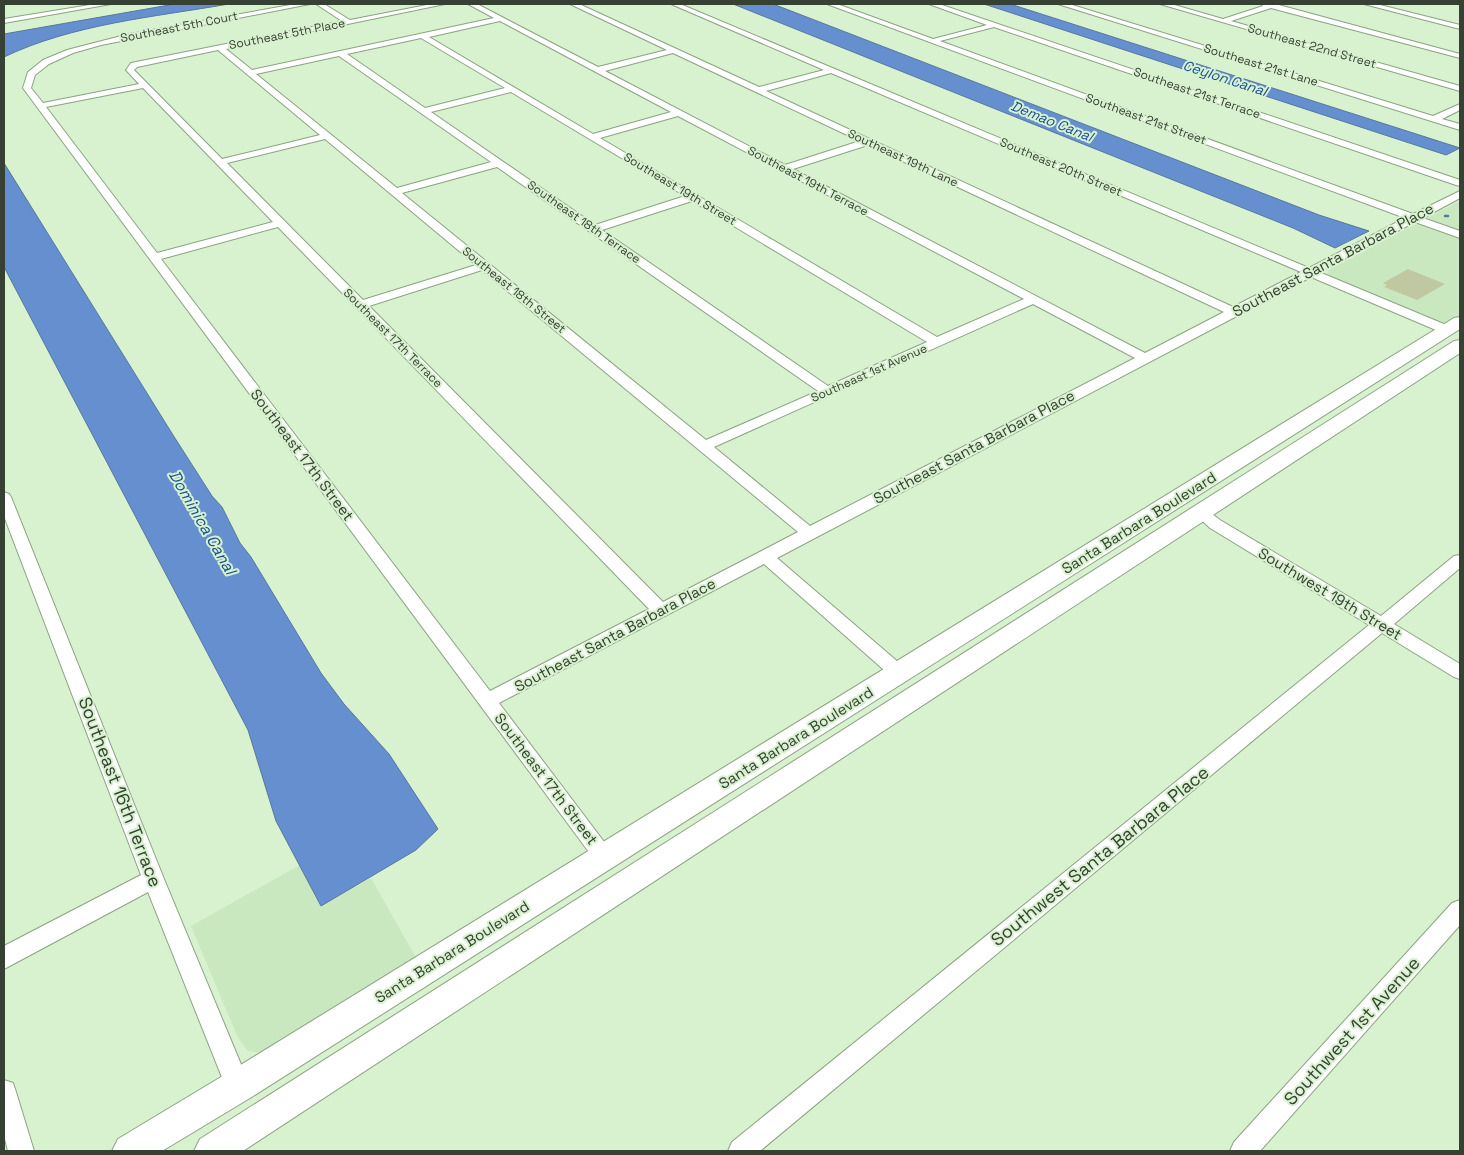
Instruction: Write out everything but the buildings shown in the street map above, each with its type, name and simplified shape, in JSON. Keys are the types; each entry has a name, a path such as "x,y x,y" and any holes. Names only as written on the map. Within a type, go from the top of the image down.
{"main road":[{"name":"Santa Barbara Boulevard","path":"130,1151 238,1086 1295,426 1456,332"},
{"name":"Santa Barbara Boulevard","path":"212,1151 1202,513 1456,332"},
{"path":"1202,513 1197,504 1203,496 1282,445 1292,436 1295,426"},
{"path":"724,820 770,775 899,690 902,678 899,674"}],"street":[{"path":"65,4 71,10"},
{"path":"4,22 107,4"},
{"name":"Southeast 5th Court","path":"54,58 77,49 107,41 306,4"},
{"path":"319,4 348,22"},
{"name":"Southeast 5th Place","path":"134,66 441,4"},
{"name":"Southeast 19th Terrace","path":"472,4 1145,358"},
{"name":"Southeast 19th Lane","path":"574,4 1233,312"},
{"name":"Southeast 20th Street","path":"675,4 1456,332"},
{"name":"Southeast 21st Street","path":"831,4 1460,235"},
{"name":"Southeast 21st Terrace","path":"933,4 1460,183"},
{"name":"Southeast 21st Lane","path":"1065,4 1460,127"},
{"name":"Southeast 22nd Street","path":"1164,4 1460,89"},
{"path":"1368,4 1460,27"},
{"path":"1224,21 1268,5 1460,56"},
{"path":"249,73 501,19"},
{"path":"933,41 994,24"},
{"name":"Southeast 19th Street","path":"423,36 936,342"},
{"name":"Southeast 18th Street","path":"220,48 809,533"},
{"path":"597,70 673,51"},
{"name":"Southeast 18th Terrace","path":"340,53 827,391"},
{"name":"Southeast 17th Street","path":"54,58 35,70 27,80 27,88 604,857"},
{"name":"Southeast 17th Terrace","path":"134,66 130,70 144,85 660,610"},
{"path":"759,90 832,70"},
{"path":"40,106 144,85"},
{"path":"424,111 513,89"},
{"path":"1434,119 1460,107"},
{"path":"592,137 679,113"},
{"path":"220,162 326,136"},
{"path":"785,168 868,142"},
{"path":"395,192 499,163"},
{"name":"Southeast Santa Barbara Place","path":"488,701 1460,194"},
{"path":"593,229 694,197"},
{"path":"154,258 280,223"},
{"path":"361,305 484,266"},
{"name":"Southeast 1st Avenue","path":"705,446 1033,299"},
{"name":"Southeast 16th Terrace","path":"4,497 153,879 238,1086"},
{"name":"Southwest 19th Street","path":"1202,513 1215,524 1460,672"},
{"path":"766,557 899,674"},
{"name":"Southwest Santa Barbara Place","path":"741,1151 1460,560"},
{"path":"4,958 153,879"},
{"name":"Southwest 1st Avenue","path":"1243,1151 1460,910"},
{"path":"4,1092 21,1151"}],"shaded area":[{"path":"1460,201 1460,331 1334,278 1327,273 1329,269"},
{"path":"300,865 321,906 371,878 418,961 263,1053 248,1051 238,1038 191,926"}],"water":[{"path":"175,4 229,4 86,29 30,46 4,57 4,34"},
{"name":"Demao Canal","path":"733,4 773,4 1319,215 1369,231 1335,248 1293,228"},
{"name":"Ceylon Canal","path":"984,4 1010,4 1460,148 1446,155"},
{"name":"Dominica Canal","path":"4,163 173,435 212,496 222,507 240,543 251,557 321,673 344,704 389,754 438,829 416,850 321,906 276,821 248,730 4,267"}]}
